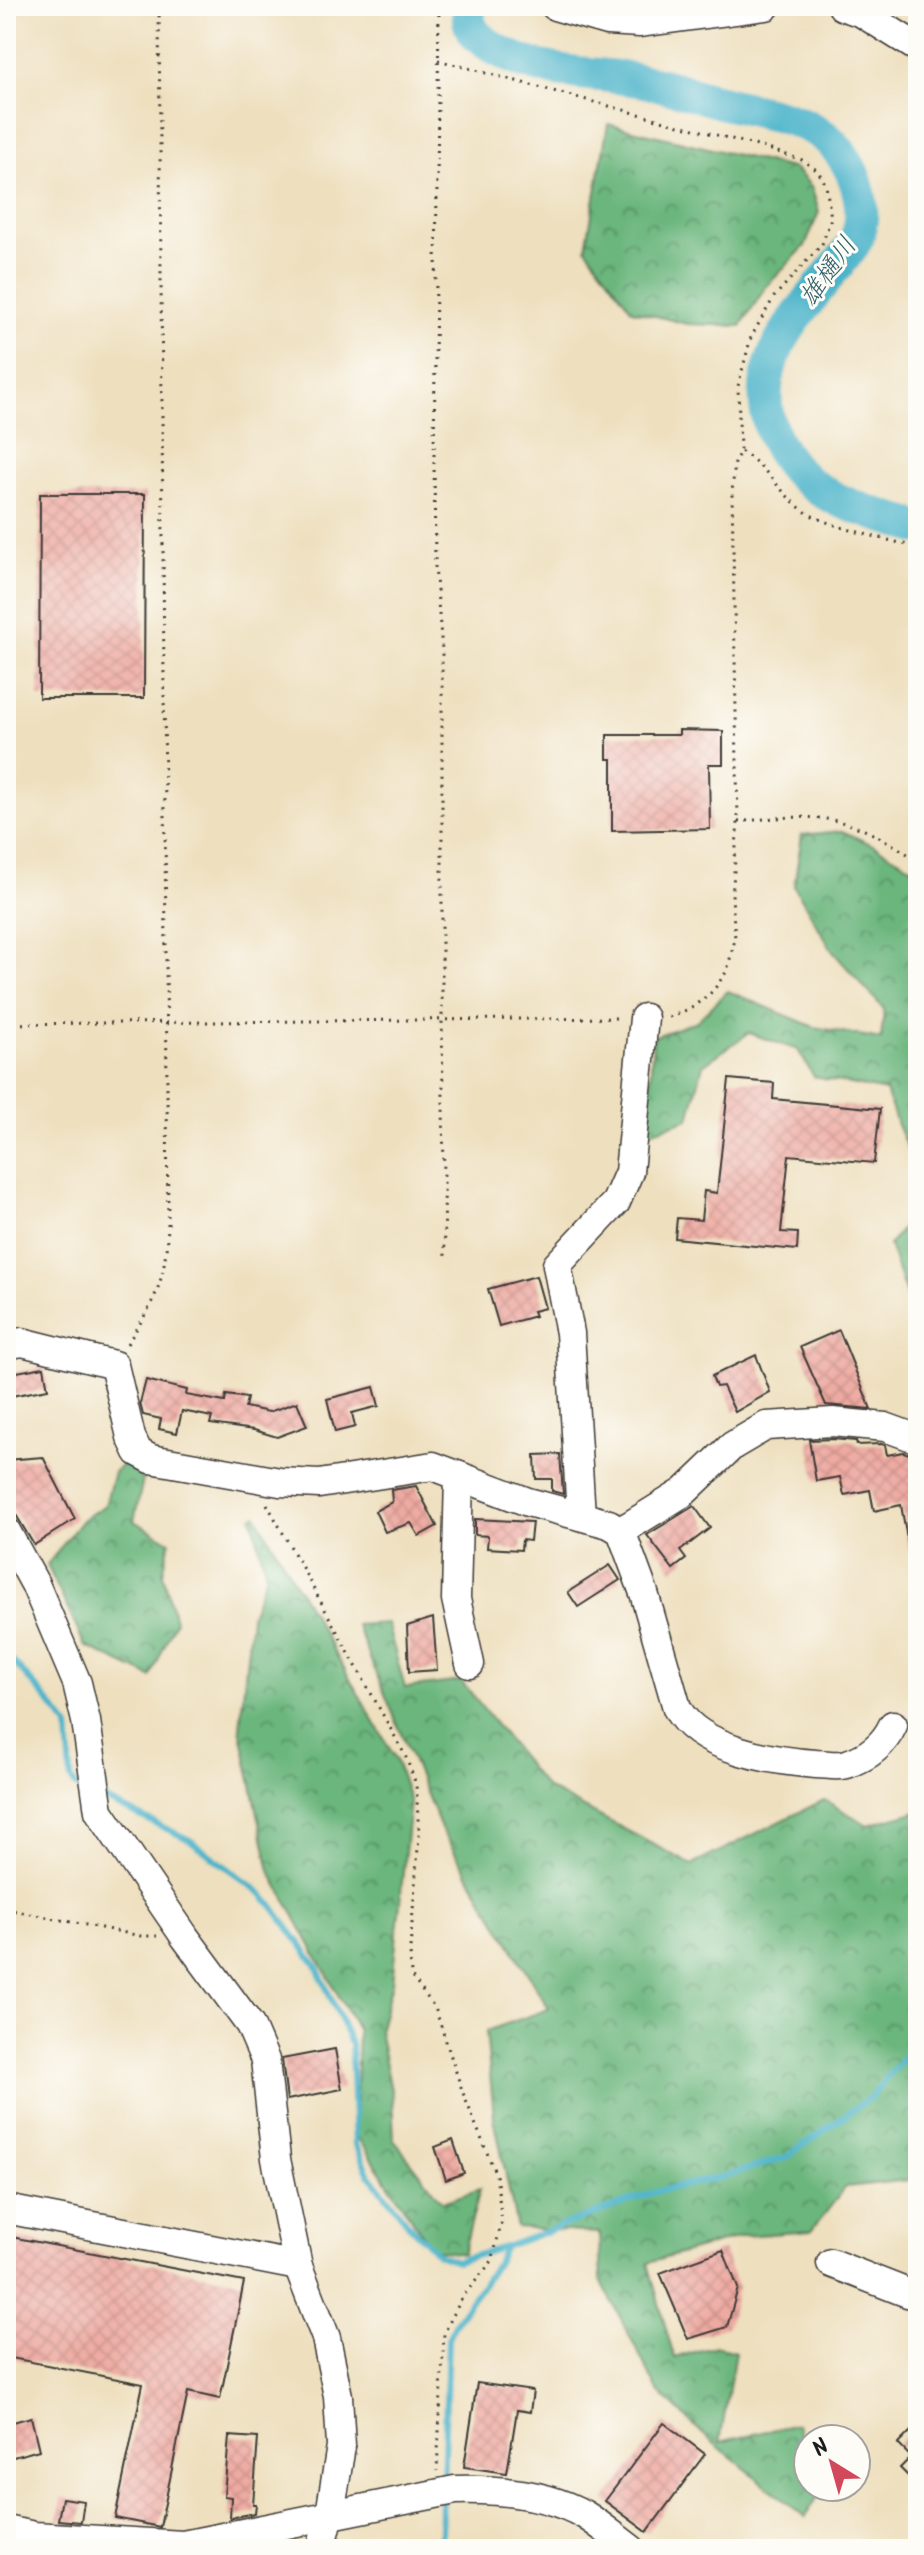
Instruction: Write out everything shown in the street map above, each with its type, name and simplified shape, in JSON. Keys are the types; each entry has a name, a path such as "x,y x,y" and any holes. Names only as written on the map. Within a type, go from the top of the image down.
{"street":[{"path":"555,6 607,21 640,23 766,6"},
{"path":"842,6 862,13 918,48"},
{"path":"886,6 918,26"},
{"path":"581,1516 570,1333 557,1265 616,1202 629,1172 644,1018"},
{"path":"6,1345 22,1342 114,1365 131,1437 138,1452 151,1459 280,1482 319,1484 433,1466 528,1502 609,1524 621,1531 644,1593 677,1708 684,1722 738,1752 794,1762 844,1765 866,1756 886,1741 893,1725"},
{"path":"621,1531 684,1492 732,1446 766,1426 833,1422 885,1427 918,1439"},
{"path":"459,1476 456,1599 470,1664"},
{"path":"6,1531 35,1584 77,1683 99,1811 250,2025 265,2060 276,2159 298,2266 326,2338 338,2396 341,2446 321,2549"},
{"path":"6,2209 298,2266"},
{"path":"831,2263 918,2297"},
{"path":"6,2530 34,2536 183,2545 436,2494 483,2489 526,2494 583,2514 631,2549"}],"path":[{"path":"114,1365 153,1302 165,1268 168,1206 159,6"},
{"path":"439,6 434,457 435,566 442,650 445,1261"},
{"path":"6,1024 663,1019 689,1010 713,991 727,971 735,939 732,897 738,822 732,492 735,462 740,451 738,386 751,337 774,297 822,244 831,218 826,185 818,171 802,160 765,148 438,60"},
{"path":"740,451 749,455 780,491 810,515 918,548"},
{"path":"738,822 786,816 830,818 883,837 918,861"},
{"path":"252,1476 405,1755 416,1784 419,1835 410,1949 411,1976 435,2008 463,2093 496,2175 502,2221 492,2261 463,2296 444,2333 436,2494"},
{"path":"6,1909 141,1936 185,1937"}],"green space":[{"path":"608,124 795,169 811,186 819,212 805,246 765,288 741,326 687,324 632,310 586,248"},
{"path":"842,831 918,870 918,1172 886,1091 814,1077 798,1050 749,1033 703,1065 689,1119 647,1133 653,1037 697,1021 728,991 814,1027 881,1039 884,1009 833,952 794,886 802,835"},
{"path":"918,1207 918,1329 889,1245"},
{"path":"127,1461 143,1479 134,1521 170,1541 163,1573 175,1621 151,1677 85,1646 47,1565 82,1520 105,1505 114,1472"},
{"path":"256,1515 395,1758 410,1802 392,1983 379,2031 392,2095 394,2140 443,2202 480,2189 463,2254 432,2249 355,2134 358,2031 270,1871 240,1728 251,1615 266,1574 252,1517"},
{"path":"387,1623 405,1688 461,1681 546,1788 692,1865 824,1800 868,1825 918,1811 918,2179 846,2187 811,2231 743,2236 648,2263 674,2358 716,2346 735,2352 720,2442 792,2425 792,2503 814,2503 805,2517 704,2435 658,2391 601,2280 599,2233 517,2228 494,2118 486,2031 549,2009 442,1831 356,1625"}],"building":[{"path":"40,494 145,494 144,698 39,698"},
{"path":"679,730 723,731 723,764 709,764 710,829 612,831 612,759 607,759 607,735 679,735"},
{"path":"729,1079 774,1083 773,1099 880,1109 874,1163 789,1155 781,1232 798,1233 797,1250 675,1238 677,1218 701,1220 704,1191 717,1193"},
{"path":"536,1276 545,1308 533,1311 535,1316 499,1326 488,1289"},
{"path":"839,1330 871,1409 826,1405 800,1347"},
{"path":"756,1355 770,1392 735,1412 723,1386 716,1387 712,1376"},
{"path":"44,1367 48,1389 6,1397 6,1374"},
{"path":"146,1380 187,1390 186,1395 225,1402 226,1395 247,1398 245,1407 269,1412 297,1402 307,1426 277,1437 254,1430 210,1424 212,1417 182,1411 177,1433 159,1429 161,1419 143,1415 140,1403"},
{"path":"374,1387 379,1406 352,1413 355,1427 335,1432 327,1399"},
{"path":"809,1440 856,1441 857,1445 885,1445 887,1455 903,1452 913,1455 918,1484 918,1554 910,1555 901,1505 874,1511 870,1490 844,1495 840,1477 816,1481"},
{"path":"560,1454 563,1494 552,1491 552,1479 536,1479 535,1455"},
{"path":"43,1457 75,1519 34,1545 6,1498 6,1460"},
{"path":"416,1486 437,1526 419,1536 411,1523 385,1532 375,1511 392,1502 391,1490"},
{"path":"694,1506 710,1528 680,1551 686,1559 673,1569 647,1535"},
{"path":"475,1519 532,1522 530,1541 522,1540 521,1550 487,1548 488,1536 475,1535"},
{"path":"610,1565 620,1580 578,1607 568,1592"},
{"path":"433,1618 437,1670 409,1672 407,1626"},
{"path":"335,2049 342,2089 287,2100 282,2059"},
{"path":"453,2140 464,2173 446,2180 435,2147"},
{"path":"6,2236 244,2282 220,2399 188,2392 160,2527 115,2518 143,2384 6,2357"},
{"path":"723,2250 738,2288 727,2327 688,2339 660,2273"},
{"path":"477,2383 533,2391 530,2412 517,2410 507,2473 464,2467"},
{"path":"31,2417 39,2450 6,2459 6,2424"},
{"path":"664,2423 705,2454 647,2532 605,2501"},
{"path":"918,2424 918,2486 900,2468 911,2457 898,2444"},
{"path":"229,2436 258,2438 255,2513 230,2518 231,2497 224,2496"},
{"path":"62,2498 84,2501 81,2522 58,2520"}],"waterway":[{"name":"雄樋川","path":"468,6 472,30 504,54 523,62 658,84 781,116 821,134 839,151 852,174 860,199 857,237 780,342 767,381 766,403 770,426 786,458 811,484 849,505 918,527"},
{"path":"6,1654 68,1726 71,1779 76,1786 87,1791"},
{"path":"104,1799 190,1840 261,1893 274,1908 316,1965 351,2044 355,2145 369,2174 409,2225 439,2255 456,2261 505,2247 654,2192 726,2176 787,2157 872,2096 901,2061 918,2034"},
{"path":"443,2486 448,2339 505,2247"},
{"path":"441,2549 442,2501"}]}
